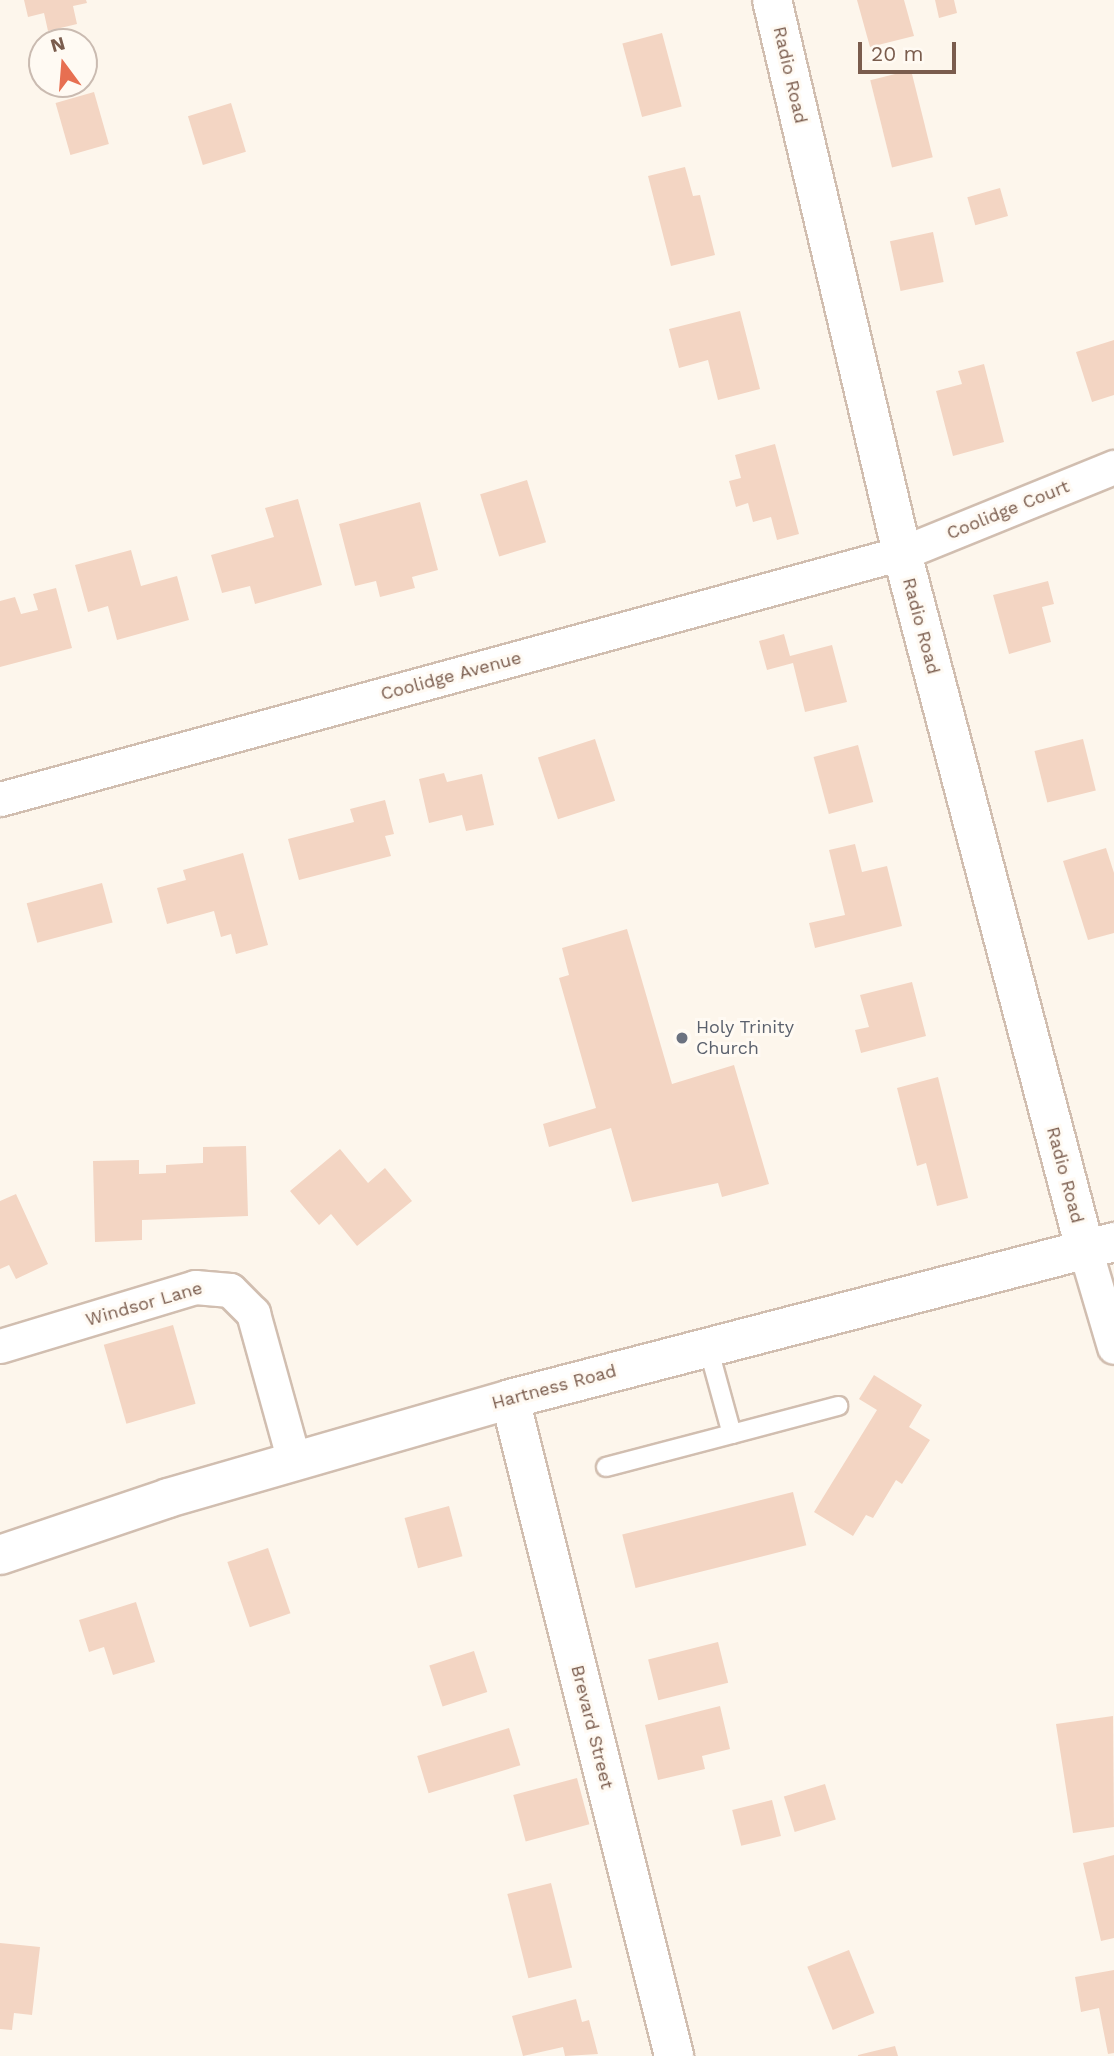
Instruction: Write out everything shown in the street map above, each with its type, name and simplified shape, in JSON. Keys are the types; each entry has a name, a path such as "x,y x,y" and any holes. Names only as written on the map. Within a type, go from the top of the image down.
{"street":[{"name":"Radio Road","path":"772,0 902,553 1099,1246"},
{"name":"Coolidge Court","path":"902,553 1114,467"},
{"name":"Coolidge Avenue","path":"0,799 902,553"},
{"name":"Hartness Road","path":"0,1555 293,1461 510,1399 1099,1246"},
{"path":"1099,1246 1114,1347"},
{"name":"Windsor Lane","path":"0,1346 195,1287 230,1290 253,1313 293,1461"},
{"name":"Brevard Street","path":"510,1399 674,2056"}],"lane":[{"path":"708,1347 732,1434"},
{"path":"606,1467 838,1406"}],"building":[{"path":"24,0 86,0 87,3 73,6 77,24 60,28 47,28 44,13 28,17"},
{"path":"857,0 904,0 914,36 870,47"},
{"path":"935,0 954,0 957,13 939,18"},
{"path":"662,33 682,106 642,117 622,44"},
{"path":"911,70 933,157 892,167 870,80"},
{"path":"73,98 96,98 109,144 70,155 56,103"},
{"path":"231,103 246,152 203,165 188,116"},
{"path":"685,167 693,196 700,195 715,255 671,266 648,176"},
{"path":"1000,188 1008,216 975,225 967,197"},
{"path":"933,232 944,282 901,291 890,241"},
{"path":"740,311 760,389 718,400 708,360 679,368 669,329"},
{"path":"1114,340 1114,395 1092,402 1076,352"},
{"path":"984,364 1004,442 953,456 936,391 962,384 958,371"},
{"path":"775,444 799,534 777,540 771,517 753,522 748,503 736,507 729,481 741,478 735,455"},
{"path":"527,480 546,542 499,556 480,494"},
{"path":"298,499 322,585 255,604 250,586 222,593 211,555 274,537 265,508"},
{"path":"420,502 438,570 412,577 415,588 380,597 376,581 355,586 339,524"},
{"path":"131,550 141,586 177,576 189,620 117,640 108,606 88,612 75,565"},
{"path":"1048,581 1054,604 1042,607 1051,642 1009,654 993,595"},
{"path":"56,588 72,648 0,667 0,601 15,597 21,614 38,610 33,594"},
{"path":"784,634 790,656 832,645 847,702 805,712 793,663 767,670 759,641"},
{"path":"595,739 615,801 558,819 538,758"},
{"path":"1083,739 1096,790 1047,803 1034,751"},
{"path":"858,745 873,802 829,814 814,757"},
{"path":"444,773 447,782 482,774 494,825 466,831 462,815 429,823 419,779"},
{"path":"385,800 394,834 385,836 391,856 299,880 288,839 354,822 350,809"},
{"path":"855,844 862,872 887,866 902,926 815,948 809,923 845,915 829,850"},
{"path":"1106,848 1114,873 1114,933 1088,940 1063,861"},
{"path":"243,853 268,945 236,954 231,934 221,937 214,911 167,924 157,888 186,880 183,870"},
{"path":"102,883 113,923 37,943 27,903"},
{"path":"627,929 672,1084 734,1065 769,1184 722,1197 718,1183 632,1202 611,1128 549,1147 543,1124 596,1108 559,978 569,975 562,948"},
{"path":"912,982 926,1036 861,1053 855,1030 869,1027 860,995"},
{"path":"938,1077 968,1198 937,1206 926,1163 917,1166 897,1088"},
{"path":"246,1146 248,1216 142,1220 142,1240 95,1242 93,1161 139,1160 139,1174 166,1173 166,1165 203,1163 203,1147"},
{"path":"340,1149 368,1183 385,1168 412,1201 357,1246 331,1214 319,1225 290,1191"},
{"path":"16,1194 48,1264 16,1279 9,1265 0,1269 0,1201"},
{"path":"173,1325 196,1404 126,1424 104,1345"},
{"path":"874,1375 922,1405 909,1427 930,1440 902,1484 896,1480 873,1518 866,1515 853,1536 814,1512 877,1410 859,1399"},
{"path":"793,1492 806,1545 636,1588 622,1535"},
{"path":"449,1506 462,1556 418,1568 405,1518"},
{"path":"268,1548 290,1613 250,1627 227,1562"},
{"path":"136,1602 155,1662 113,1675 104,1647 89,1652 79,1620"},
{"path":"718,1642 728,1683 658,1700 648,1659"},
{"path":"474,1651 487,1692 443,1706 429,1666"},
{"path":"720,1706 730,1749 702,1756 705,1769 658,1780 645,1725"},
{"path":"1113,1716 1114,1827 1073,1833 1056,1724"},
{"path":"509,1728 520,1765 429,1793 417,1756"},
{"path":"577,1778 589,1824 526,1841 513,1795"},
{"path":"825,1784 836,1819 795,1832 784,1797"},
{"path":"772,1800 781,1836 741,1846 732,1810"},
{"path":"1114,1855 1114,1938 1101,1941 1083,1863"},
{"path":"551,1883 572,1967 528,1978 507,1894"},
{"path":"0,1943 40,1947 32,2015 14,2013 12,2030 0,2029"},
{"path":"849,1950 874,2013 833,2030 807,1967"},
{"path":"1114,1970 1114,2053 1108,2054 1099,2008 1081,2012 1075,1977"},
{"path":"576,1999 582,2022 589,2020 598,2054 565,2056 563,2047 523,2056 512,2016"},
{"path":"895,2046 898,2056 858,2056 858,2055"}],"place":[{"name":"Holy Trinity Church","path":"682,1038"}]}
